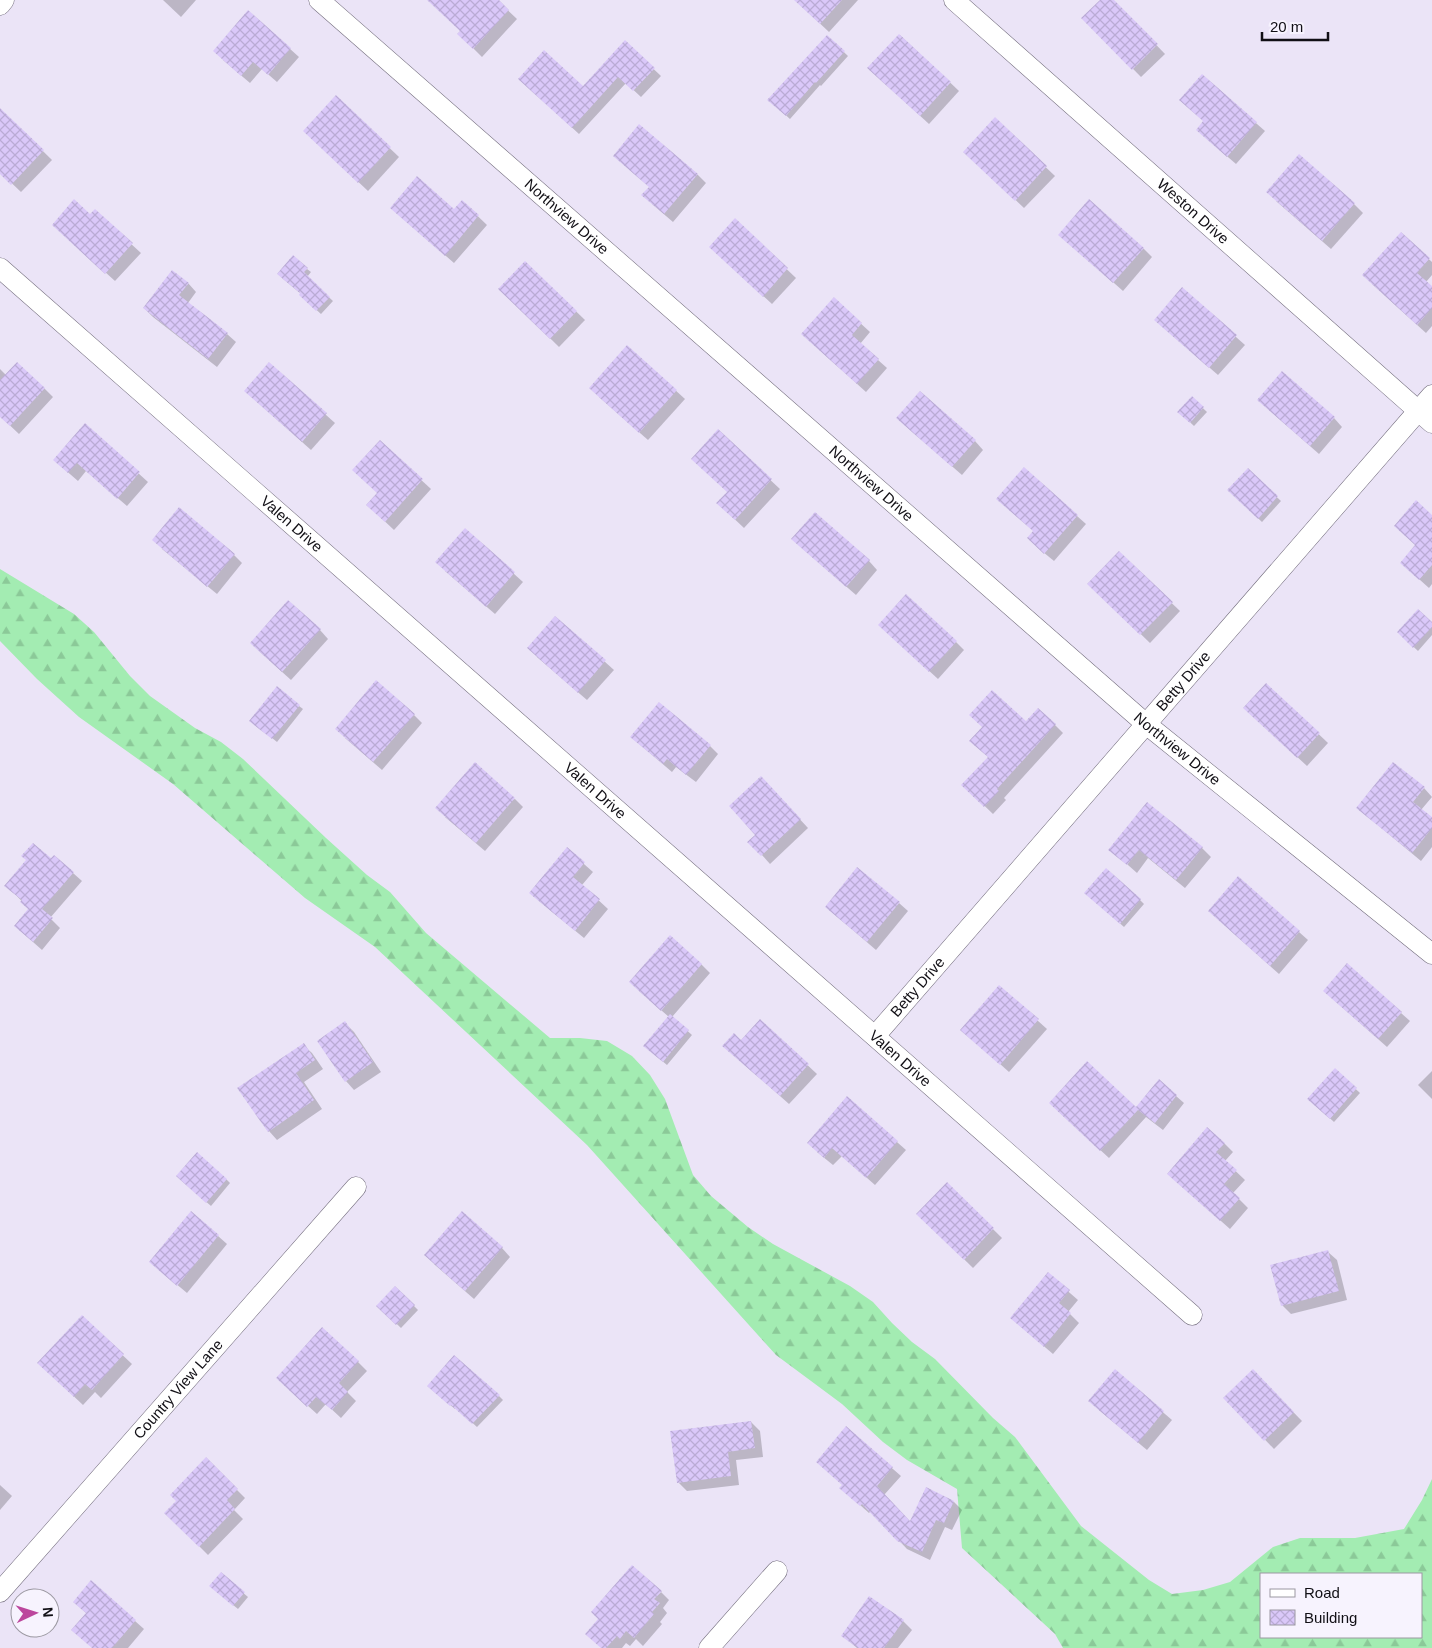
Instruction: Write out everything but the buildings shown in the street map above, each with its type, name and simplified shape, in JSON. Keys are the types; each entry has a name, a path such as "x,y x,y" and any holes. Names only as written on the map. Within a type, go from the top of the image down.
{"street":[{"path":"0,5 4,0"},
{"name":"Northview Drive","path":"319,0 1146,724 1432,954"},
{"name":"Weston Drive","path":"954,0 1425,417"},
{"name":"Valen Drive","path":"0,268 1192,1315"},
{"name":"Betty Drive","path":"875,1036 1146,724 1425,417 1432,395"},
{"name":"Country View Lane","path":"0,1592 356,1187"},
{"path":"709,1648 777,1571"}],"green space":[{"path":"0,569 74,614 94,632 130,676 150,696 195,728 221,742 243,759 326,838 367,875 390,892 426,933 550,1038 580,1038 607,1041 632,1056 650,1075 665,1099 693,1175 711,1196 748,1227 773,1244 850,1286 873,1302 892,1323 912,1342 935,1359 993,1418 1015,1437 1081,1526 1149,1580 1172,1594 1203,1590 1230,1582 1273,1547 1300,1538 1355,1538 1404,1529 1422,1500 1432,1479 1432,1648 1063,1648 1055,1634 962,1548 957,1489 907,1460 883,1442 842,1404 776,1355 587,1145 375,947 305,898 173,784 79,717 37,679 0,641"}]}
